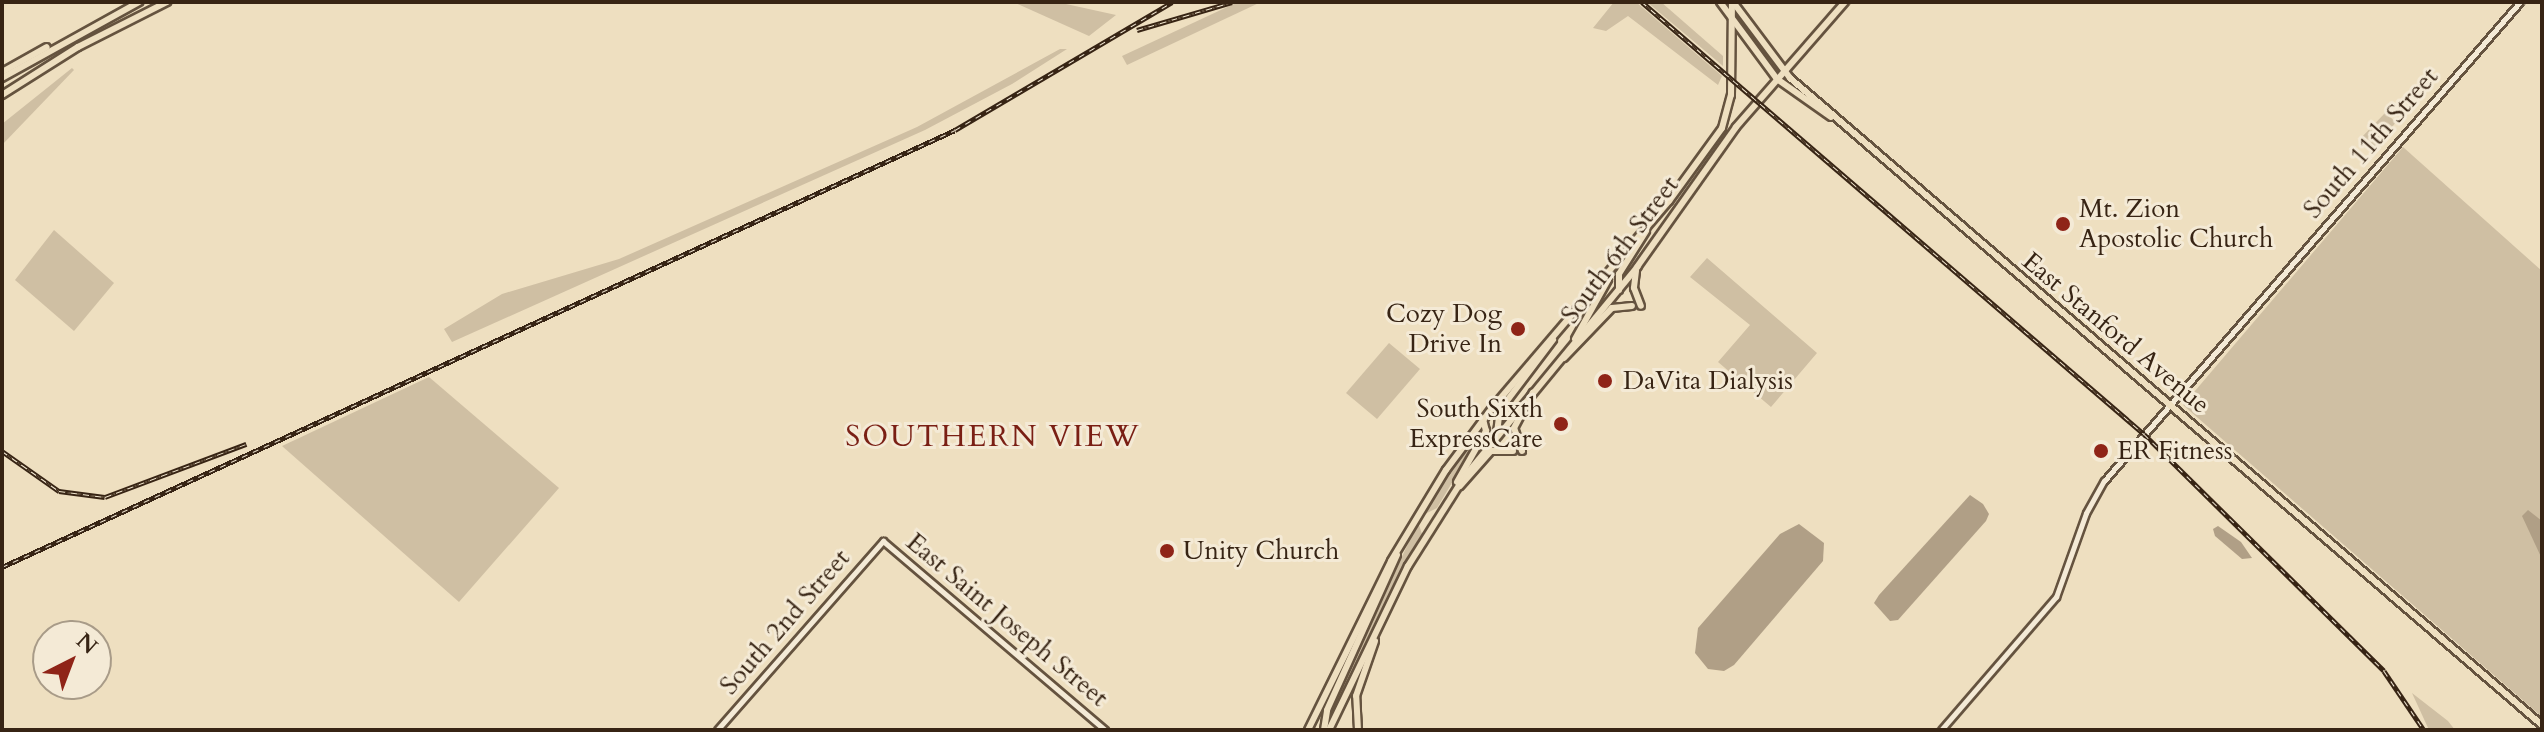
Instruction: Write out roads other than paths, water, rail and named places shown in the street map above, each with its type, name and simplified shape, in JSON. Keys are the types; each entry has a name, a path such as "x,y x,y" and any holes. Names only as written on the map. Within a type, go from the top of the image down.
{"main road":[{"path":"2,72 139,2"},
{"path":"2,95 78,47 167,2"},
{"name":"East Stanford Avenue","path":"1720,2 1777,79 1847,128"},
{"name":"East Stanford Avenue","path":"1732,2 1784,72 2542,725"},
{"name":"South 6th Street","path":"1400,544 1483,419 1647,228 1702,158 1730,107 1729,11 1732,2"},
{"name":"South 6th Street","path":"1379,624 1432,526 1497,433 1619,290 1777,79 1845,2"},
{"path":"2,78 58,44"},
{"path":"1619,290 1619,274 1637,252 1647,228"},
{"path":"1637,267 1633,285 1641,306"},
{"path":"1574,342 1608,280"},
{"path":"1557,362 1612,308 1632,306"},
{"path":"1497,433 1500,410 1540,364 1561,327"},
{"path":"1456,488 1491,451 1518,451 1514,428 1537,385"},
{"path":"1456,488 1461,469 1486,431 1483,419"},
{"path":"1308,730 1400,544"},
{"path":"1326,730 1327,710 1394,569 1400,544"},
{"path":"1326,730 1379,624"},
{"path":"1358,730 1356,696 1379,624"}],"street":[{"name":"South 11th Street","path":"1941,730 2056,597 2096,492 2520,2"},
{"name":"South 2nd Street","path":"717,730 883,541"},
{"name":"East Saint Joseph Street","path":"883,541 1105,730"}],"railway":[{"path":"2,567 955,130 1172,2"},
{"path":"1137,30 1232,2"},
{"path":"1642,2 2144,434 2384,671 2424,730"},
{"path":"2,451 59,491 105,497 246,444"}],"place":[{"name":"Mt. Zion Apostolic Church","path":"2063,224"},
{"name":"Cozy Dog Drive In","path":"1518,329"},
{"name":"DaVita Dialysis","path":"1605,381"},
{"name":"South Sixth ExpressCare","path":"1561,424"},
{"name":"ER Fitness","path":"2101,451"},
{"name":"Unity Church","path":"1167,551"}],"district":[{"name":"SOUTHERN VIEW","path":"993,437"}]}
